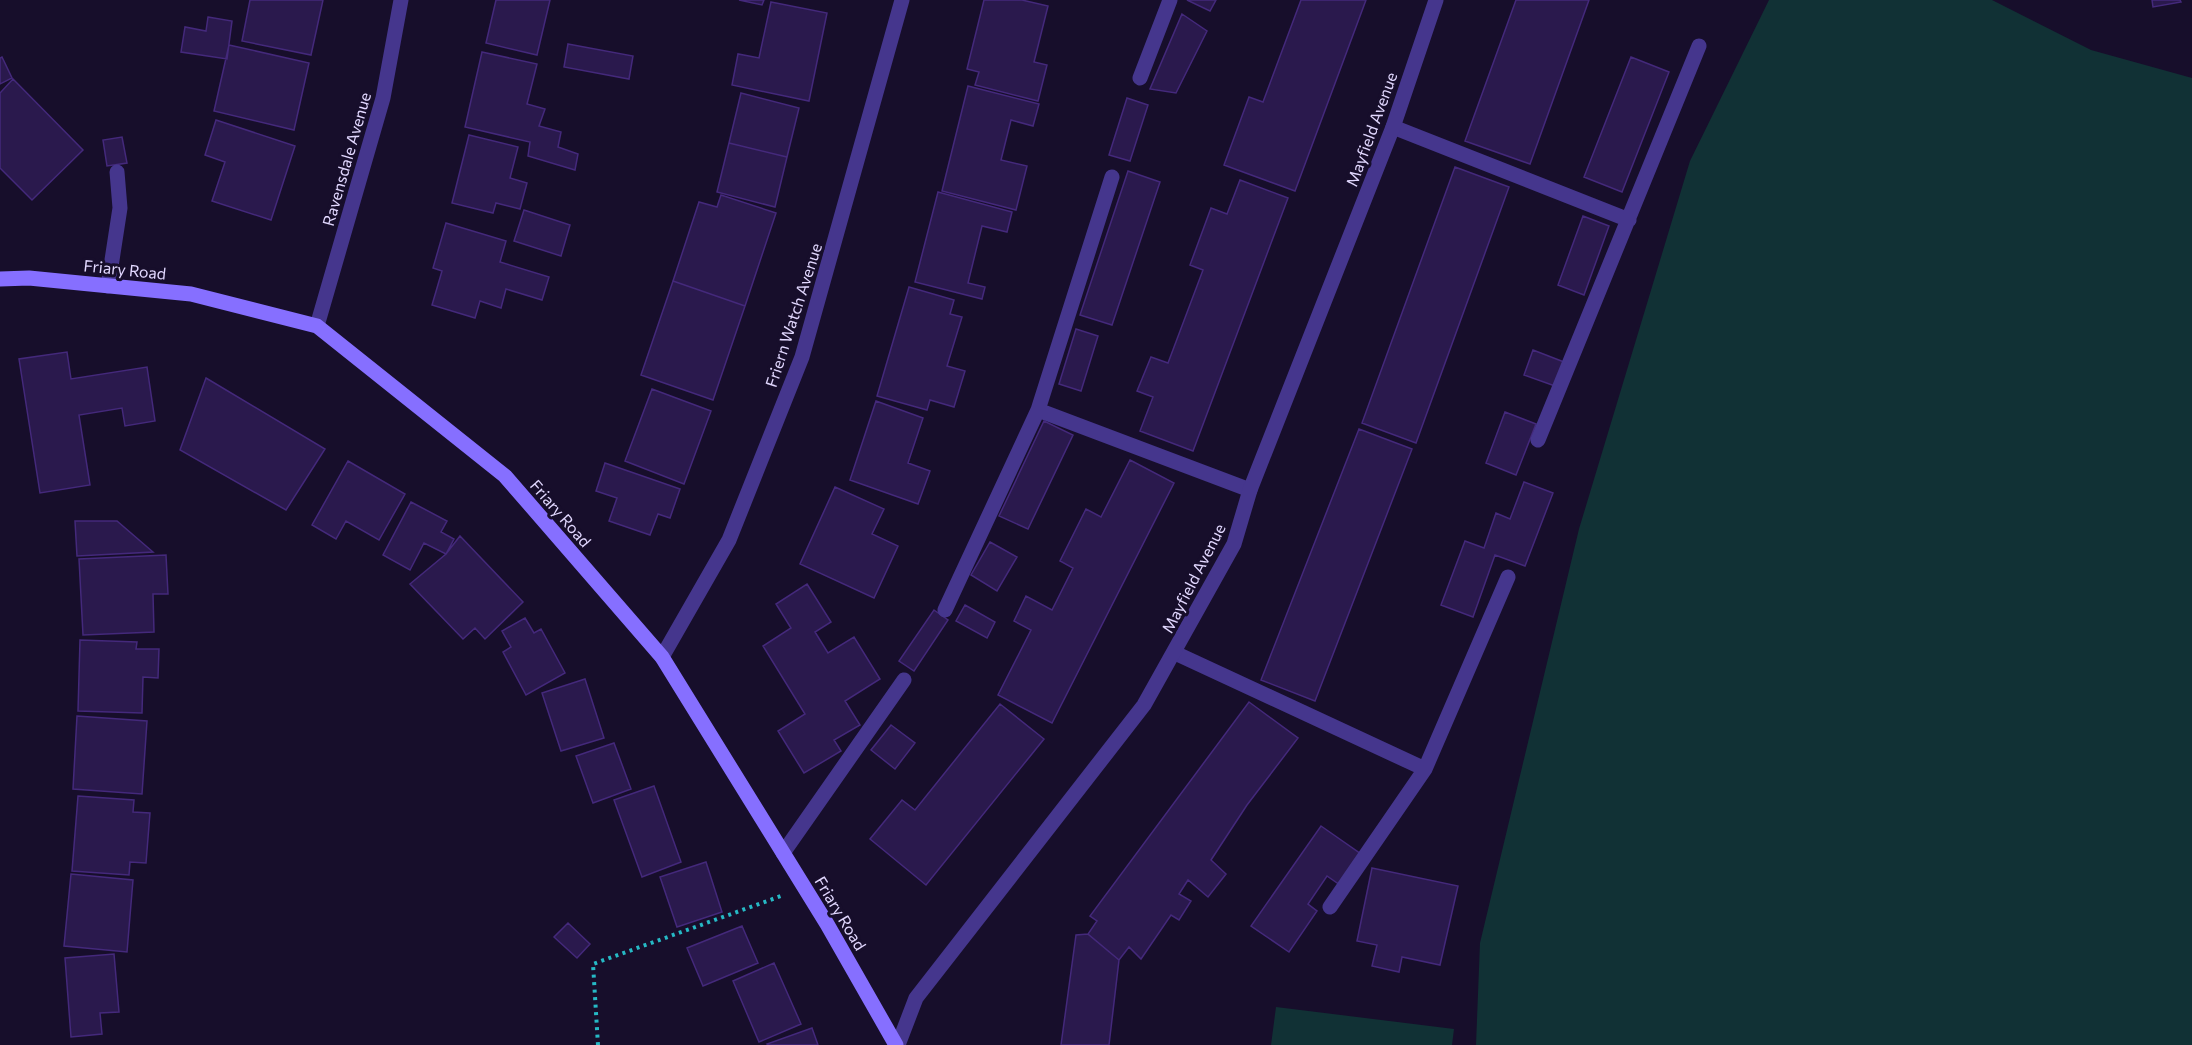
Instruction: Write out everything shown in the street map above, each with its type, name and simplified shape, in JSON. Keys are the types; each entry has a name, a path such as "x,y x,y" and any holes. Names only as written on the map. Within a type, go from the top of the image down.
{"street":[{"name":"Ravensdale Avenue","path":"317,326 383,98 402,0"},
{"name":"Friern Watch Avenue","path":"662,657 729,540 802,357 902,0"},
{"path":"1140,78 1170,0"},
{"name":"Mayfield Avenue","path":"897,1045 916,998 1144,705 1234,544 1250,490 1393,127 1436,0"},
{"path":"1538,440 1699,46"},
{"path":"1393,127 1629,220"},
{"path":"108,286 120,208 117,172"},
{"path":"945,610 1038,410 1112,177"},
{"name":"Friary Road","path":"0,279 29,278 191,294 317,326 506,476 662,657 805,888 897,1045"},
{"path":"1038,410 1250,490"},
{"path":"1330,907 1425,769 1508,578"},
{"path":"1175,652 1425,769"},
{"path":"783,853 904,680"}],"path":[{"path":"598,1045 593,964 805,888"}],"green space":[{"path":"1769,0 1992,0 2091,50 2192,78 2192,1045 1476,1045 1480,943 1579,529 1690,161"},
{"path":"1276,1007 1454,1029 1452,1045 1271,1045"}],"building":[{"path":"250,0 323,0 311,55 242,41"},
{"path":"496,0 550,0 537,55 486,43"},
{"path":"739,0 764,0 762,5"},
{"path":"984,0 1022,0 1048,6 1034,62 1047,65 1038,101 975,85 979,72 967,69"},
{"path":"1187,0 1216,0 1210,11"},
{"path":"1301,0 1366,0 1295,191 1224,165 1249,97 1263,102"},
{"path":"1516,0 1589,0 1530,164 1465,141"},
{"path":"2152,0 2180,0 2181,2 2153,7"},
{"path":"771,2 827,13 809,101 732,85 738,54 759,58"},
{"path":"1182,14 1207,31 1176,93 1150,89"},
{"path":"208,17 232,21 227,59 181,52 185,27 206,31"},
{"path":"568,44 633,56 629,79 564,67"},
{"path":"229,45 309,63 294,130 214,111"},
{"path":"482,52 537,64 527,104 545,109 539,126 561,132 558,147 578,154 575,170 528,156 530,142 465,127"},
{"path":"2,57 12,78 0,84 0,58"},
{"path":"1631,57 1669,72 1622,192 1584,177"},
{"path":"13,79 83,150 32,200 0,168 0,93"},
{"path":"968,86 1039,104 1033,126 1011,120 1001,160 1027,166 1016,210 942,191"},
{"path":"741,93 799,108 787,157 729,143"},
{"path":"1127,98 1148,105 1130,161 1109,155"},
{"path":"216,120 295,146 271,220 212,201 225,162 205,155"},
{"path":"469,135 518,147 510,178 527,183 520,209 496,203 493,213 452,203"},
{"path":"122,137 127,163 107,166 103,140"},
{"path":"729,143 787,157 775,207 717,192"},
{"path":"1455,167 1509,187 1416,443 1362,423"},
{"path":"1128,171 1160,182 1112,325 1080,315"},
{"path":"1240,180 1288,198 1193,451 1140,431 1153,397 1137,391 1151,357 1168,363 1203,270 1190,265 1211,208 1227,214"},
{"path":"938,192 1012,212 1007,232 982,226 968,283 985,287 982,299 915,282"},
{"path":"721,195 776,213 745,306 673,281 699,202 717,207"},
{"path":"524,210 570,225 561,256 514,241"},
{"path":"1583,216 1609,226 1584,295 1558,285"},
{"path":"446,223 506,241 500,262 549,277 542,300 506,289 501,308 480,301 475,318 432,305 442,271 433,268"},
{"path":"673,281 745,306 713,400 641,375"},
{"path":"909,287 954,300 950,314 962,317 947,366 965,371 954,407 930,400 927,410 877,396"},
{"path":"1076,329 1098,336 1081,391 1059,384"},
{"path":"1533,350 1564,362 1555,386 1524,375"},
{"path":"67,352 71,379 147,367 155,421 125,426 122,408 79,415 90,485 40,493 19,359"},
{"path":"206,378 325,449 286,510 180,450"},
{"path":"652,389 711,411 684,484 625,461"},
{"path":"876,401 923,418 908,463 930,471 918,504 850,480"},
{"path":"1505,412 1536,424 1516,475 1486,463"},
{"path":"1044,421 1073,435 1028,529 999,516"},
{"path":"1359,429 1412,449 1315,701 1261,680"},
{"path":"1130,460 1174,483 1052,723 998,695 1031,630 1014,621 1026,596 1052,610 1073,568 1060,561 1086,509 1101,517"},
{"path":"348,461 405,494 379,540 346,521 336,539 312,525"},
{"path":"605,463 680,489 670,518 658,514 650,535 609,521 617,498 596,491"},
{"path":"1524,482 1553,493 1525,566 1495,555 1473,617 1441,605 1465,541 1484,548 1496,513 1510,519"},
{"path":"835,487 884,509 872,534 898,546 874,598 800,564"},
{"path":"411,502 447,521 441,532 454,539 446,554 424,543 410,570 383,555"},
{"path":"75,521 117,521 153,552 77,556"},
{"path":"460,536 523,602 485,639 475,628 463,639 410,584 446,554"},
{"path":"990,542 1017,557 997,591 971,575"},
{"path":"166,555 168,594 153,594 154,632 83,635 79,559"},
{"path":"807,584 831,622 815,632 828,653 854,637 880,679 845,701 860,725 834,740 841,751 804,773 778,731 805,714 763,646 791,628 776,604"},
{"path":"965,605 995,622 987,638 956,621"},
{"path":"934,610 948,620 914,671 899,661"},
{"path":"525,618 534,633 541,629 565,673 526,695 503,652 511,647 502,631"},
{"path":"80,640 137,642 136,649 159,649 158,678 143,677 142,713 78,711"},
{"path":"585,679 604,738 561,751 542,693"},
{"path":"1249,702 1298,738 1247,805 1211,860 1226,874 1208,897 1188,880 1179,894 1191,901 1179,920 1171,915 1141,959 1129,947 1119,960 1088,934 1097,921 1090,916"},
{"path":"1000,704 1044,739 926,885 870,839 902,800 915,810"},
{"path":"77,716 147,721 142,794 73,789"},
{"path":"891,725 915,743 895,769 871,750"},
{"path":"614,743 631,789 593,803 576,756"},
{"path":"654,786 681,862 642,877 614,800"},
{"path":"78,796 134,800 133,812 150,813 146,863 130,862 129,875 72,871"},
{"path":"1321,826 1361,854 1340,885 1327,876 1308,904 1317,911 1289,952 1251,926"},
{"path":"706,862 722,912 677,927 660,877"},
{"path":"1372,868 1458,886 1440,965 1402,957 1399,972 1372,966 1377,945 1357,941"},
{"path":"71,874 133,880 127,952 64,946"},
{"path":"568,923 590,944 577,958 554,937"},
{"path":"742,926 758,963 703,986 687,948"},
{"path":"1088,934 1119,960 1109,1045 1061,1045 1076,935"},
{"path":"114,954 119,1012 100,1013 102,1034 71,1037 65,958"},
{"path":"774,963 801,1024 759,1042 733,981"},
{"path":"812,1028 818,1045 767,1044"}]}
